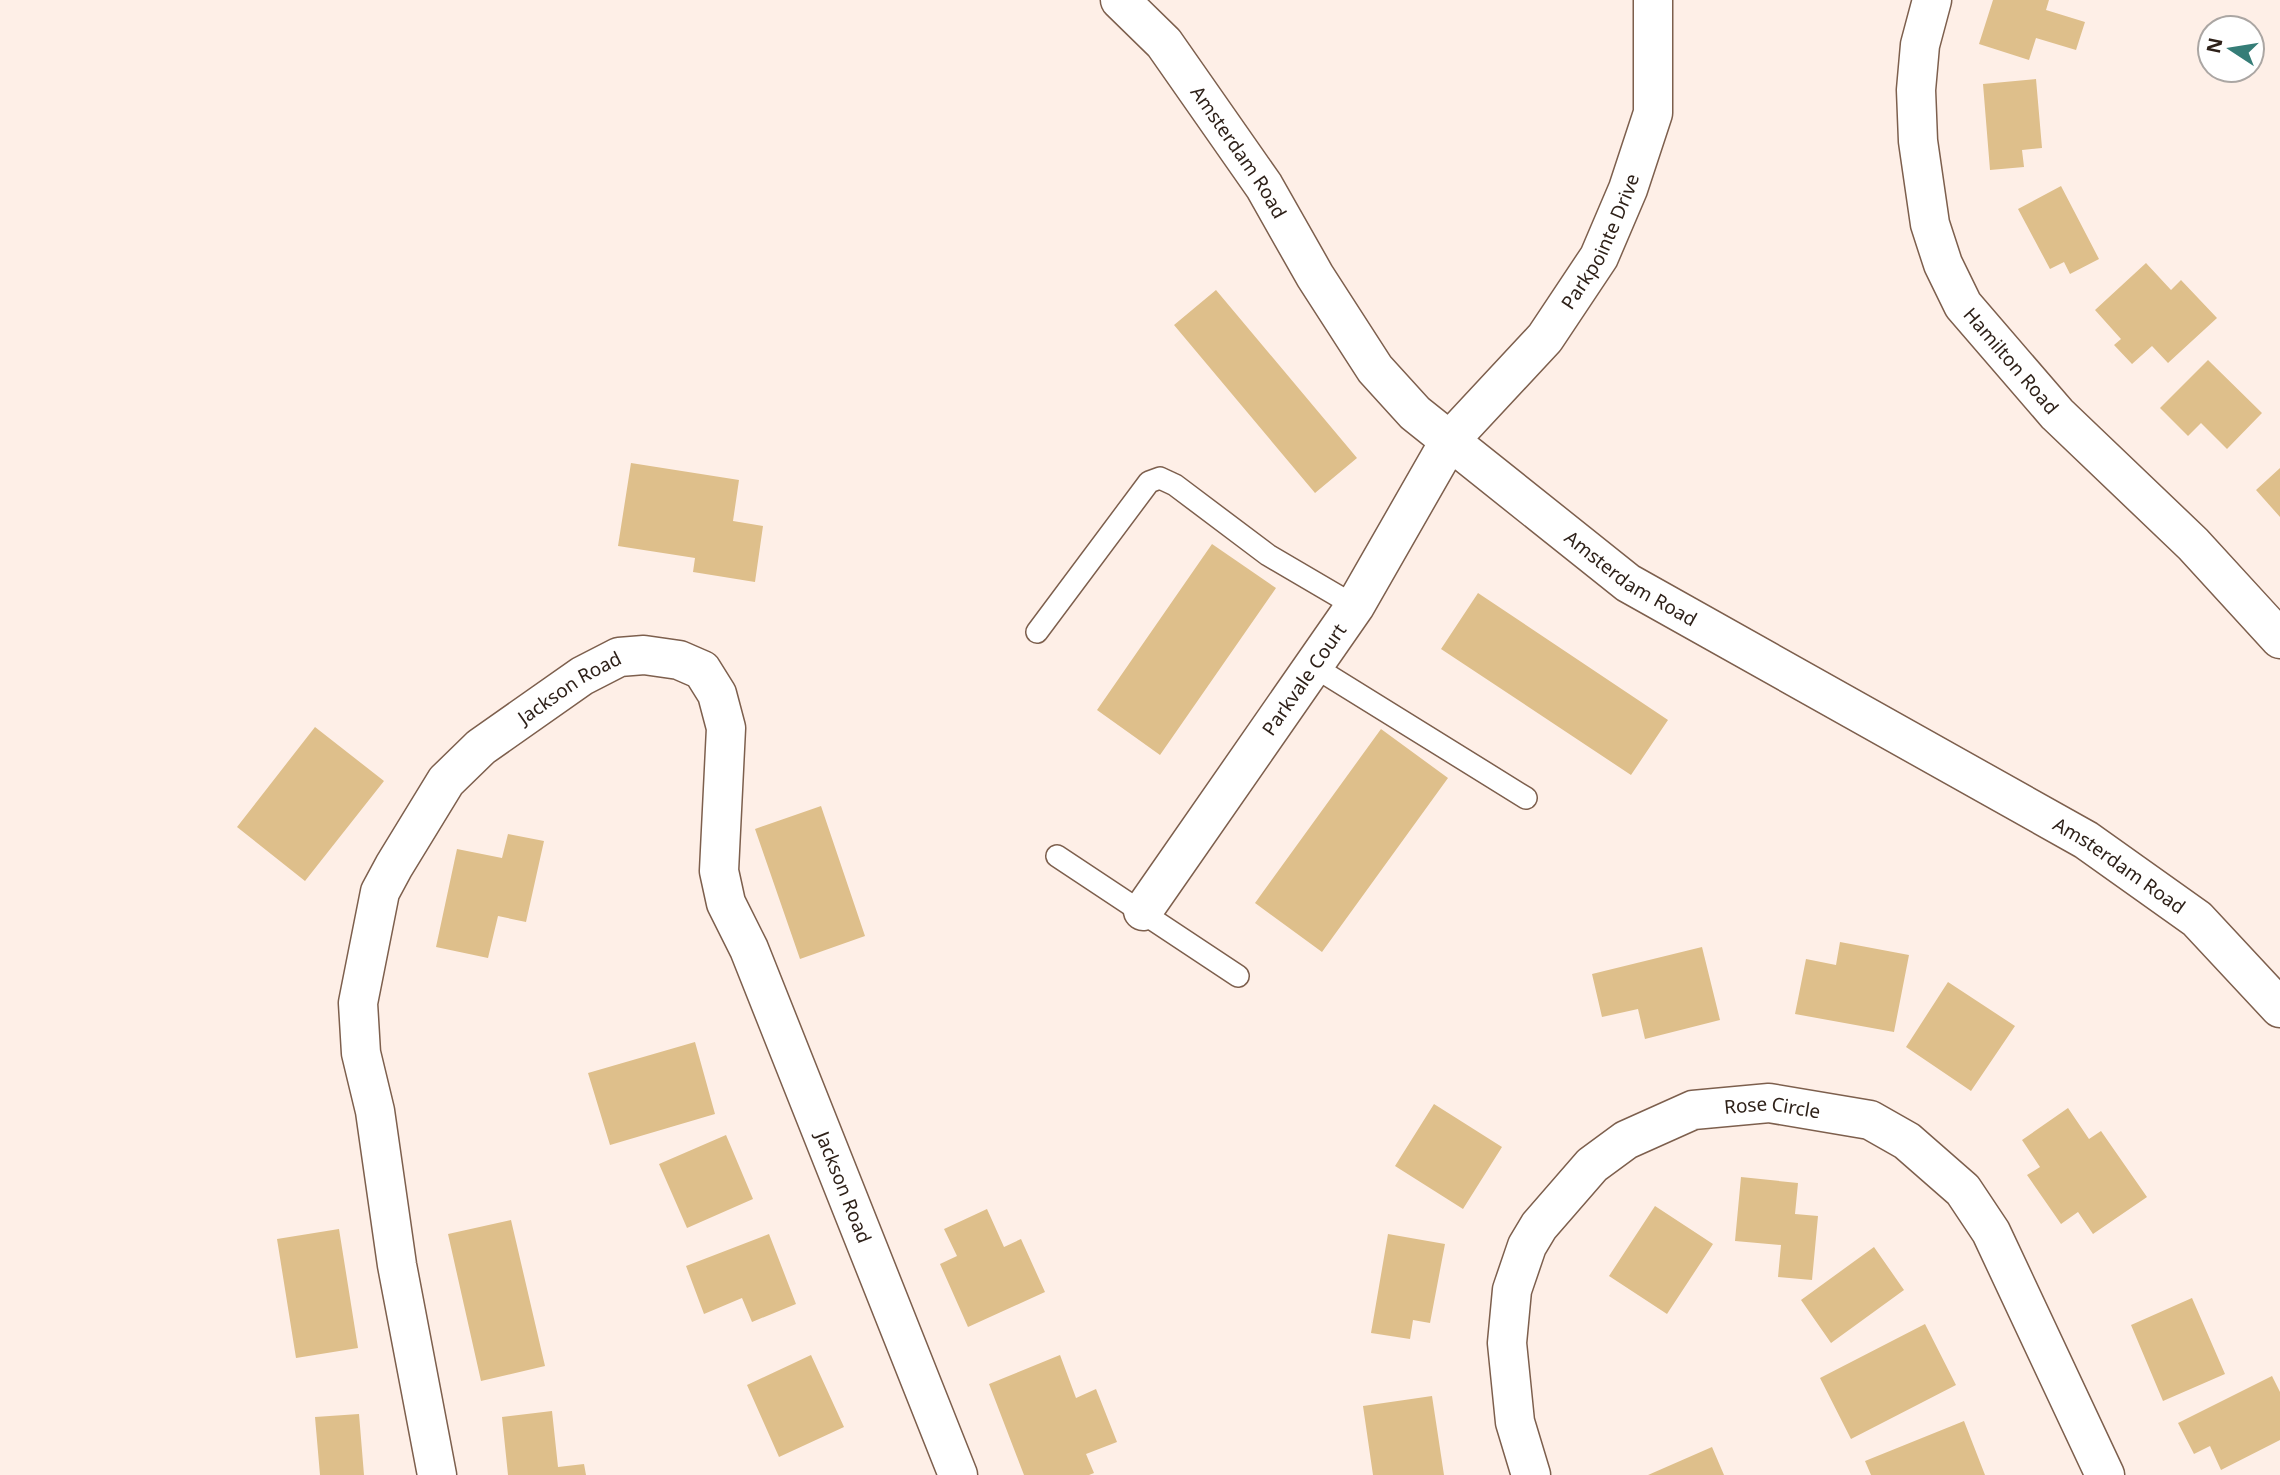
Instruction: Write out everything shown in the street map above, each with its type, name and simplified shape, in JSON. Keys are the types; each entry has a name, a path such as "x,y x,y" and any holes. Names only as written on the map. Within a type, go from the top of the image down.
{"street":[{"name":"Amsterdam Road","path":"1120,0 1164,43 1264,186 1315,276 1374,369 1415,413 1628,583 2086,841 2197,919 2280,1008"},
{"name":"Parkpointe Drive","path":"1450,440 1545,338 1599,257 1628,189 1653,113 1653,0"},
{"name":"Hamilton Road","path":"1932,0 1920,45 1917,79 1918,141 1930,224 1943,264 1963,304 2057,414 2193,544 2280,639"},
{"name":"Parkvale Court","path":"1143,911 1355,606 1450,440"},
{"name":"Jackson Road","path":"437,1475 397,1265 374,1111 361,1053 358,1003 380,892 446,781 481,747 582,676 619,657 644,655 679,660 702,670 717,694 726,728 719,871 726,903 754,962 958,1475"},
{"name":"Rose Circle","path":"1531,1475 1515,1422 1507,1343 1512,1290 1527,1246 1539,1226 1592,1165 1626,1140 1693,1110 1769,1103 1870,1120 1907,1141 1963,1190 1991,1232 2105,1475"}],"lane":[{"path":"1037,632 1149,482 1160,478 1175,485 1268,555 1355,606"},
{"path":"1314,666 1526,798"},
{"path":"1057,856 1238,976"}],"building":[{"path":"1993,0 2049,0 2046,10 2085,22 2076,50 2036,38 2029,60 1979,44"},
{"path":"2036,79 2042,148 2022,150 2024,167 1990,170 1983,84"},
{"path":"2061,186 2099,259 2070,274 2064,262 2050,269 2018,209"},
{"path":"2146,263 2171,290 2181,280 2217,318 2168,363 2152,346 2132,364 2114,345 2121,339 2095,310"},
{"path":"1216,290 1357,458 1315,493 1174,325"},
{"path":"2208,360 2262,413 2227,449 2201,423 2188,436 2160,408"},
{"path":"631,463 739,480 733,521 763,526 755,582 693,572 695,558 618,546"},
{"path":"2280,468 2280,517 2256,490"},
{"path":"1212,544 1276,588 1160,755 1097,710"},
{"path":"1478,593 1668,720 1631,775 1441,649"},
{"path":"315,727 384,781 305,881 237,827"},
{"path":"1381,729 1448,778 1322,952 1255,903"},
{"path":"821,806 865,936 800,959 755,829"},
{"path":"508,834 544,841 526,922 498,916 488,958 436,947 457,849 502,858"},
{"path":"1840,942 1909,955 1894,1032 1795,1014 1806,959 1836,965"},
{"path":"1702,947 1720,1020 1645,1039 1638,1009 1602,1017 1592,974"},
{"path":"1948,982 2015,1026 1971,1091 1906,1047"},
{"path":"695,1042 715,1114 610,1145 588,1073"},
{"path":"1434,1104 1502,1147 1463,1209 1395,1166"},
{"path":"2068,1108 2089,1139 2101,1131 2147,1197 2093,1234 2078,1212 2061,1224 2027,1175 2040,1167 2022,1140"},
{"path":"726,1135 753,1199 687,1228 659,1164"},
{"path":"1741,1177 1798,1183 1795,1214 1818,1216 1812,1280 1778,1277 1781,1245 1735,1241"},
{"path":"1655,1206 1713,1244 1667,1314 1609,1276"},
{"path":"987,1209 1004,1247 1021,1239 1045,1292 968,1327 940,1264 957,1256 944,1229"},
{"path":"511,1220 545,1366 481,1381 448,1234"},
{"path":"339,1229 358,1348 296,1358 277,1239"},
{"path":"769,1234 796,1304 752,1322 742,1298 704,1314 686,1266"},
{"path":"1388,1234 1445,1244 1430,1323 1413,1320 1410,1339 1371,1333"},
{"path":"1874,1247 1904,1290 1831,1343 1801,1300"},
{"path":"2192,1298 2225,1374 2163,1401 2131,1325"},
{"path":"1925,1324 1956,1385 1851,1439 1820,1378"},
{"path":"811,1355 844,1427 779,1457 747,1385"},
{"path":"1060,1355 1076,1398 1096,1389 1117,1442 1086,1454 1094,1473 1089,1475 1024,1475 989,1384"},
{"path":"2272,1376 2280,1392 2280,1440 2221,1470 2210,1446 2194,1454 2178,1423"},
{"path":"1432,1396 1444,1475 1373,1475 1363,1406"},
{"path":"552,1411 558,1467 584,1464 586,1475 508,1475 502,1417"},
{"path":"359,1414 364,1475 320,1475 315,1417"},
{"path":"1964,1421 1985,1475 1871,1475 1865,1461"},
{"path":"1712,1447 1724,1475 1648,1475"}]}
